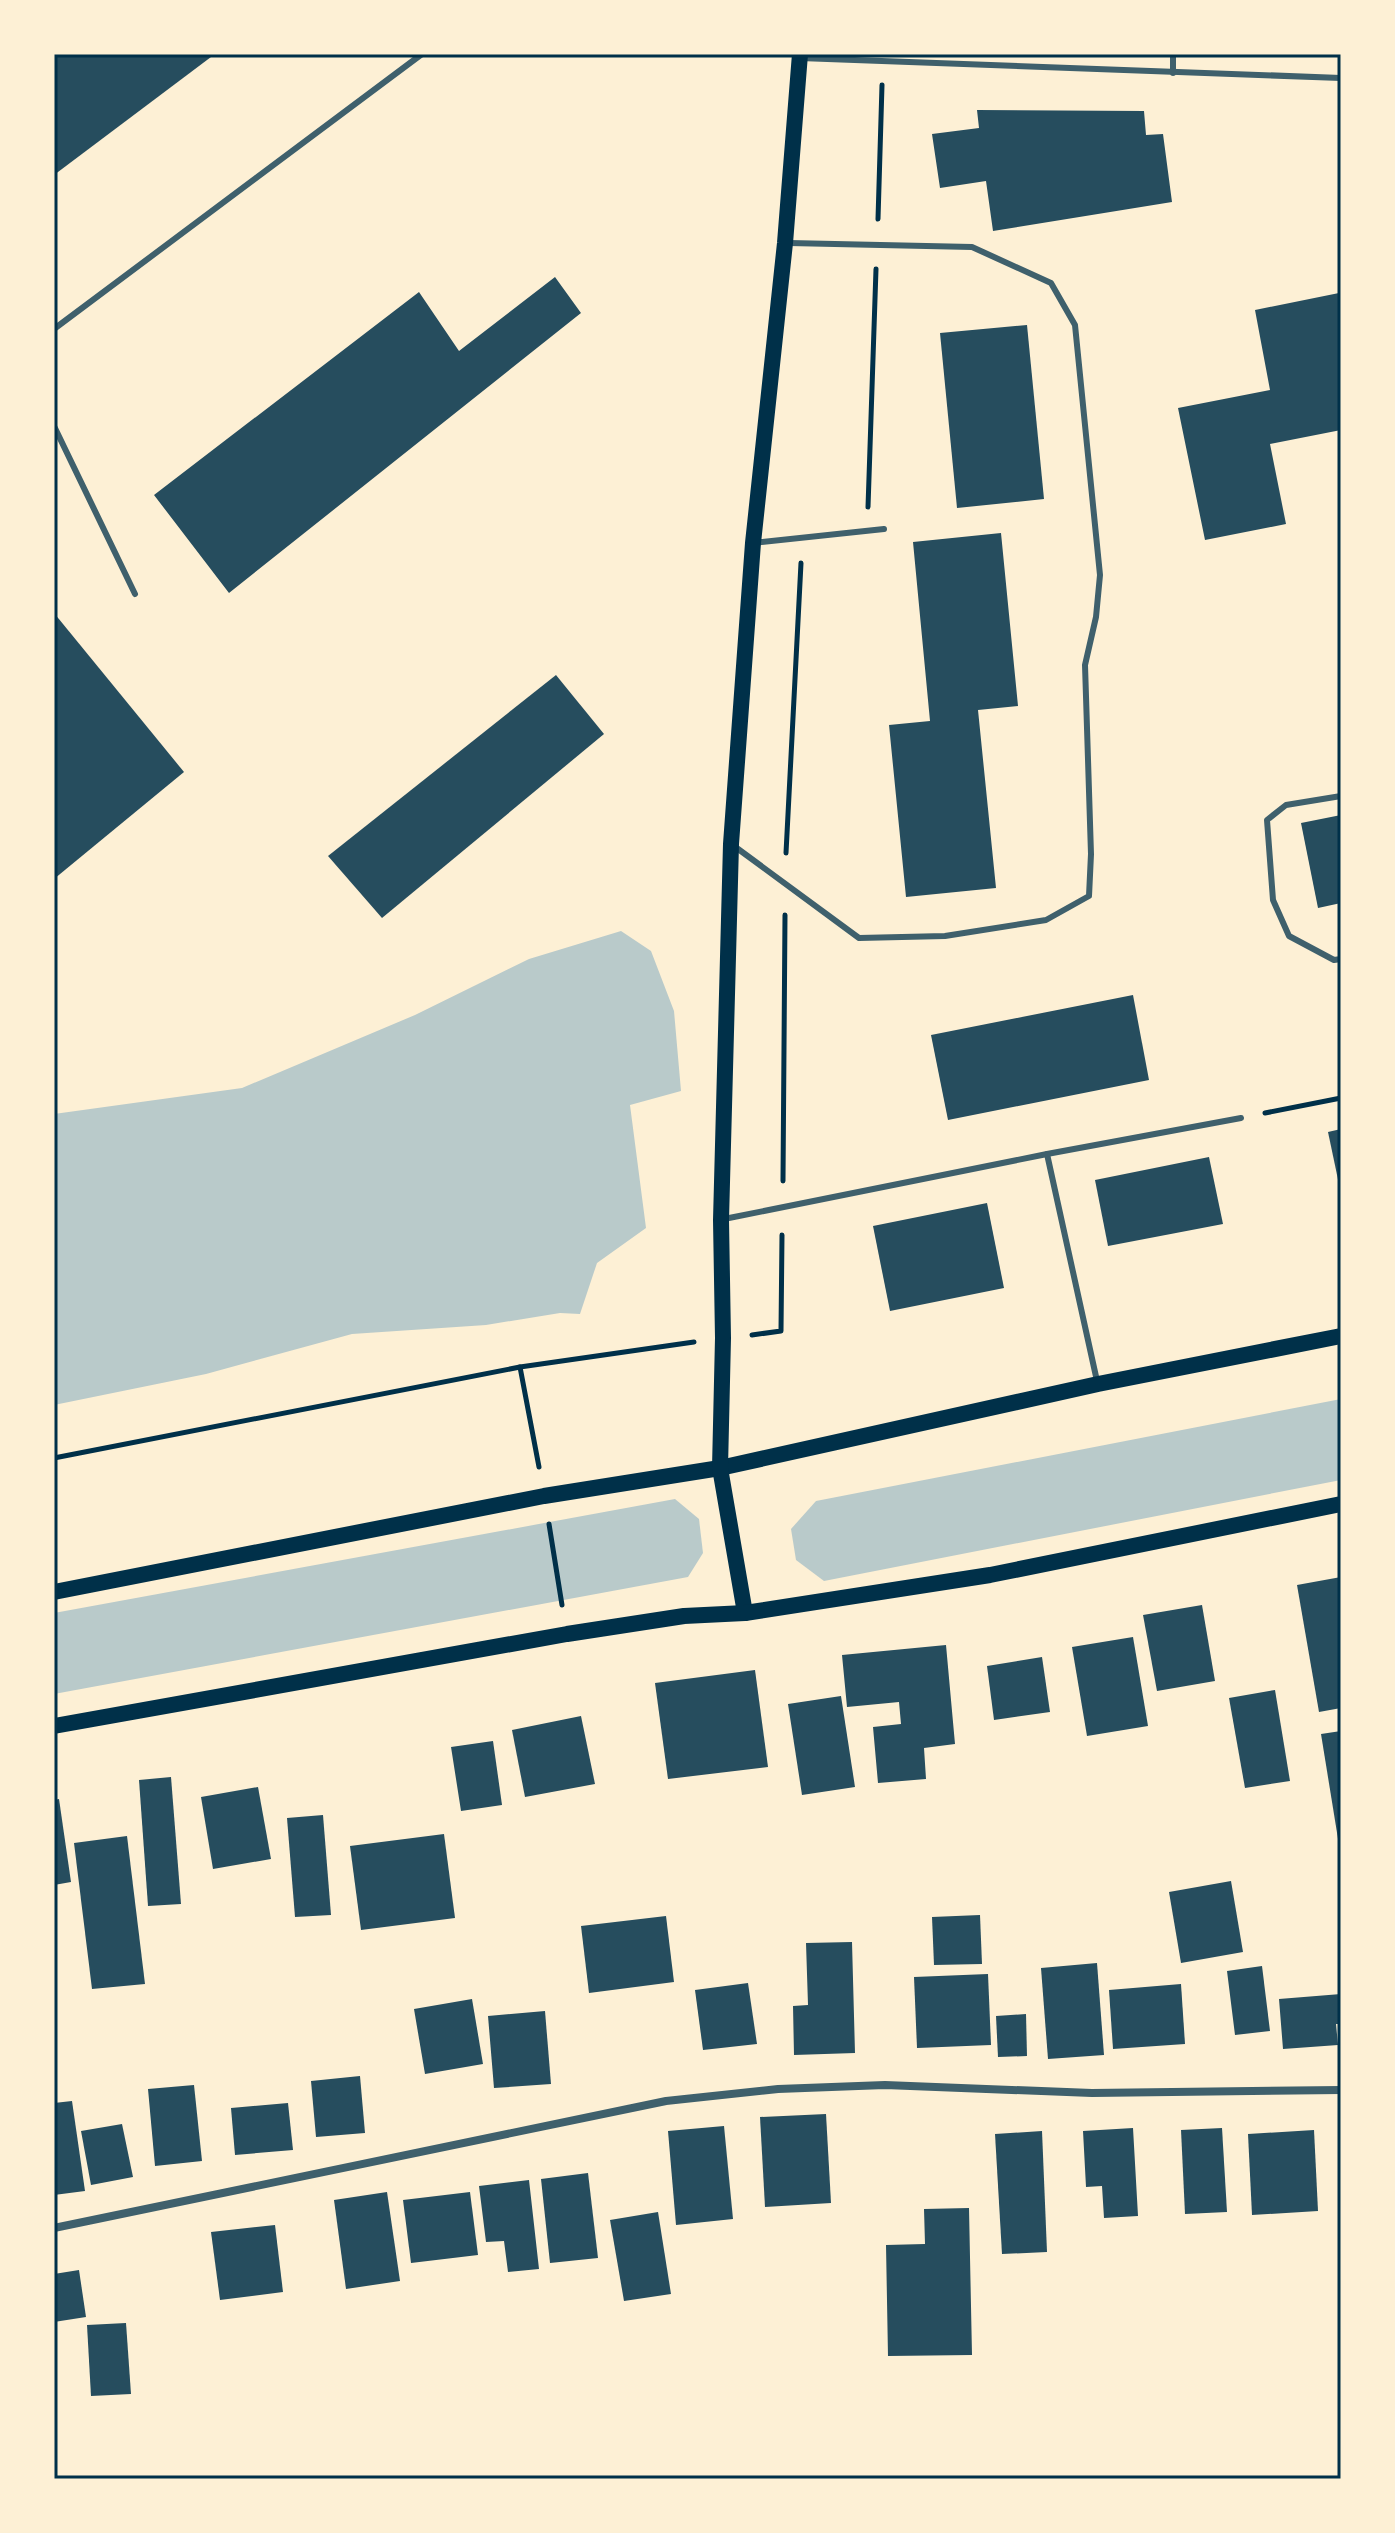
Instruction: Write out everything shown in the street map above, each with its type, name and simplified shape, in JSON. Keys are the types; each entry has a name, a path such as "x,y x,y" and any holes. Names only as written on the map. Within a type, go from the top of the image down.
{"main road":[{"path":"745,1613 720,1468 723,1338 721,1220 731,844 753,543 785,243 800,56"},
{"path":"54,1592 544,1496 720,1468 1098,1384 1341,1336"},
{"path":"54,1726 567,1634 684,1616 745,1613 990,1575 1341,1504"}],"street":[{"path":"54,2228 666,2101 778,2089 885,2085 1108,2093 1341,2090"}],"lane":[{"path":"54,329 422,54"},
{"path":"942,54 942,65"},
{"path":"1173,54 1173,73"},
{"path":"800,56 882,63 1341,78"},
{"path":"731,844 859,938 945,936 1046,920 1089,896 1091,854 1085,665 1096,617 1100,575 1075,325 1051,283 972,247 785,243"},
{"path":"54,426 135,594"},
{"path":"753,543 884,529"},
{"path":"1341,796 1286,805 1267,820 1273,900 1289,936 1334,960 1341,959"},
{"path":"721,1220 1241,1118"},
{"path":"1047,1154 1098,1384"}],"path":[{"path":"867,532 882,63"},
{"path":"781,1331 785,883 802,538"},
{"path":"1241,1118 1341,1098"},
{"path":"54,1458 520,1367 723,1338"},
{"path":"520,1367 567,1634"}],"shaded area":[{"path":"621,931 651,951 674,1011 681,1091 630,1105 646,1228 597,1263 580,1314 560,1313 486,1325 352,1334 206,1374 54,1405 54,1114 242,1088 415,1015 529,959"},
{"path":"1341,1399 1341,1480 824,1581 796,1560 791,1529 816,1501"},
{"path":"675,1499 699,1519 703,1553 688,1577 54,1694 54,1613"}],"building":[{"path":"54,54 215,54 54,175"},
{"path":"977,110 1144,111 1146,135 1163,134 1172,202 993,231 986,181 940,188 932,134 979,128"},
{"path":"555,277 581,313 229,593 154,495 419,292 459,351"},
{"path":"1339,293 1341,430 1270,444 1286,524 1205,540 1178,408 1270,390 1255,310"},
{"path":"1027,325 1044,499 957,508 940,333"},
{"path":"1001,533 1018,706 978,710 996,888 906,897 889,725 930,721 913,542"},
{"path":"54,613 184,772 54,879"},
{"path":"556,675 604,734 382,918 328,856"},
{"path":"1341,815 1341,903 1318,908 1301,823"},
{"path":"1133,995 1149,1080 948,1120 931,1035"},
{"path":"1341,1129 1341,1189 1340,1189 1328,1132"},
{"path":"1209,1157 1223,1224 1108,1246 1095,1180"},
{"path":"987,1203 1004,1288 890,1311 873,1226"},
{"path":"1341,1577 1341,1708 1319,1712 1297,1585"},
{"path":"1202,1605 1215,1681 1157,1691 1143,1615"},
{"path":"1133,1637 1148,1726 1087,1736 1072,1647"},
{"path":"946,1645 955,1744 924,1748 926,1779 878,1783 873,1727 901,1724 899,1702 847,1707 842,1655"},
{"path":"1042,1657 1050,1712 994,1720 987,1666"},
{"path":"755,1670 768,1767 668,1779 655,1683"},
{"path":"1275,1690 1290,1781 1245,1788 1229,1698"},
{"path":"841,1696 855,1787 802,1795 788,1704"},
{"path":"581,1716 595,1784 525,1797 512,1730"},
{"path":"1341,1731 1341,1845 1339,1845 1321,1734"},
{"path":"493,1741 502,1805 461,1811 451,1747"},
{"path":"171,1777 181,1904 148,1906 139,1780"},
{"path":"258,1787 271,1859 213,1869 201,1797"},
{"path":"59,1799 71,1882 54,1885 54,1800"},
{"path":"323,1815 331,1915 295,1917 287,1818"},
{"path":"444,1834 455,1918 361,1930 350,1846"},
{"path":"127,1836 145,1984 92,1989 74,1843"},
{"path":"1231,1881 1243,1952 1181,1963 1169,1892"},
{"path":"980,1915 982,1964 934,1965 932,1917"},
{"path":"666,1916 674,1982 589,1993 581,1926"},
{"path":"852,1942 855,2053 794,2055 793,2006 808,2005 806,1943"},
{"path":"1097,1963 1104,2055 1048,2059 1041,1968"},
{"path":"1262,1966 1270,2031 1235,2035 1227,1971"},
{"path":"988,1974 991,2045 917,2048 914,1977"},
{"path":"748,1983 757,2044 703,2050 695,1990"},
{"path":"1181,1984 1185,2044 1113,2049 1109,1990"},
{"path":"1341,1994 1341,2024 1336,2024 1338,2045 1283,2049 1279,1999"},
{"path":"472,1999 483,2064 425,2074 414,2009"},
{"path":"545,2011 551,2084 494,2088 488,2016"},
{"path":"1026,2014 1027,2056 998,2057 996,2016"},
{"path":"360,2076 365,2133 316,2137 311,2081"},
{"path":"194,2085 202,2161 155,2166 148,2089"},
{"path":"72,2101 85,2191 54,2195 54,2103"},
{"path":"288,2103 293,2150 235,2155 231,2108"},
{"path":"826,2114 831,2203 765,2207 760,2117"},
{"path":"122,2124 133,2177 91,2185 81,2131"},
{"path":"724,2126 733,2219 676,2225 668,2131"},
{"path":"1133,2128 1138,2216 1104,2218 1102,2186 1086,2187 1083,2131"},
{"path":"1222,2128 1227,2212 1185,2214 1181,2130"},
{"path":"1314,2130 1318,2211 1252,2215 1248,2134"},
{"path":"1042,2131 1047,2252 1002,2254 995,2134"},
{"path":"588,2173 598,2258 550,2263 541,2179"},
{"path":"529,2180 539,2269 508,2272 504,2241 486,2242 479,2186"},
{"path":"387,2192 400,2281 346,2289 334,2200"},
{"path":"470,2192 478,2255 411,2263 403,2200"},
{"path":"969,2208 972,2355 888,2356 886,2245 925,2244 924,2209"},
{"path":"658,2212 671,2294 624,2301 610,2220"},
{"path":"275,2225 283,2292 220,2300 211,2232"},
{"path":"79,2270 86,2317 54,2322 54,2274"},
{"path":"126,2323 131,2394 91,2396 87,2325"}]}
